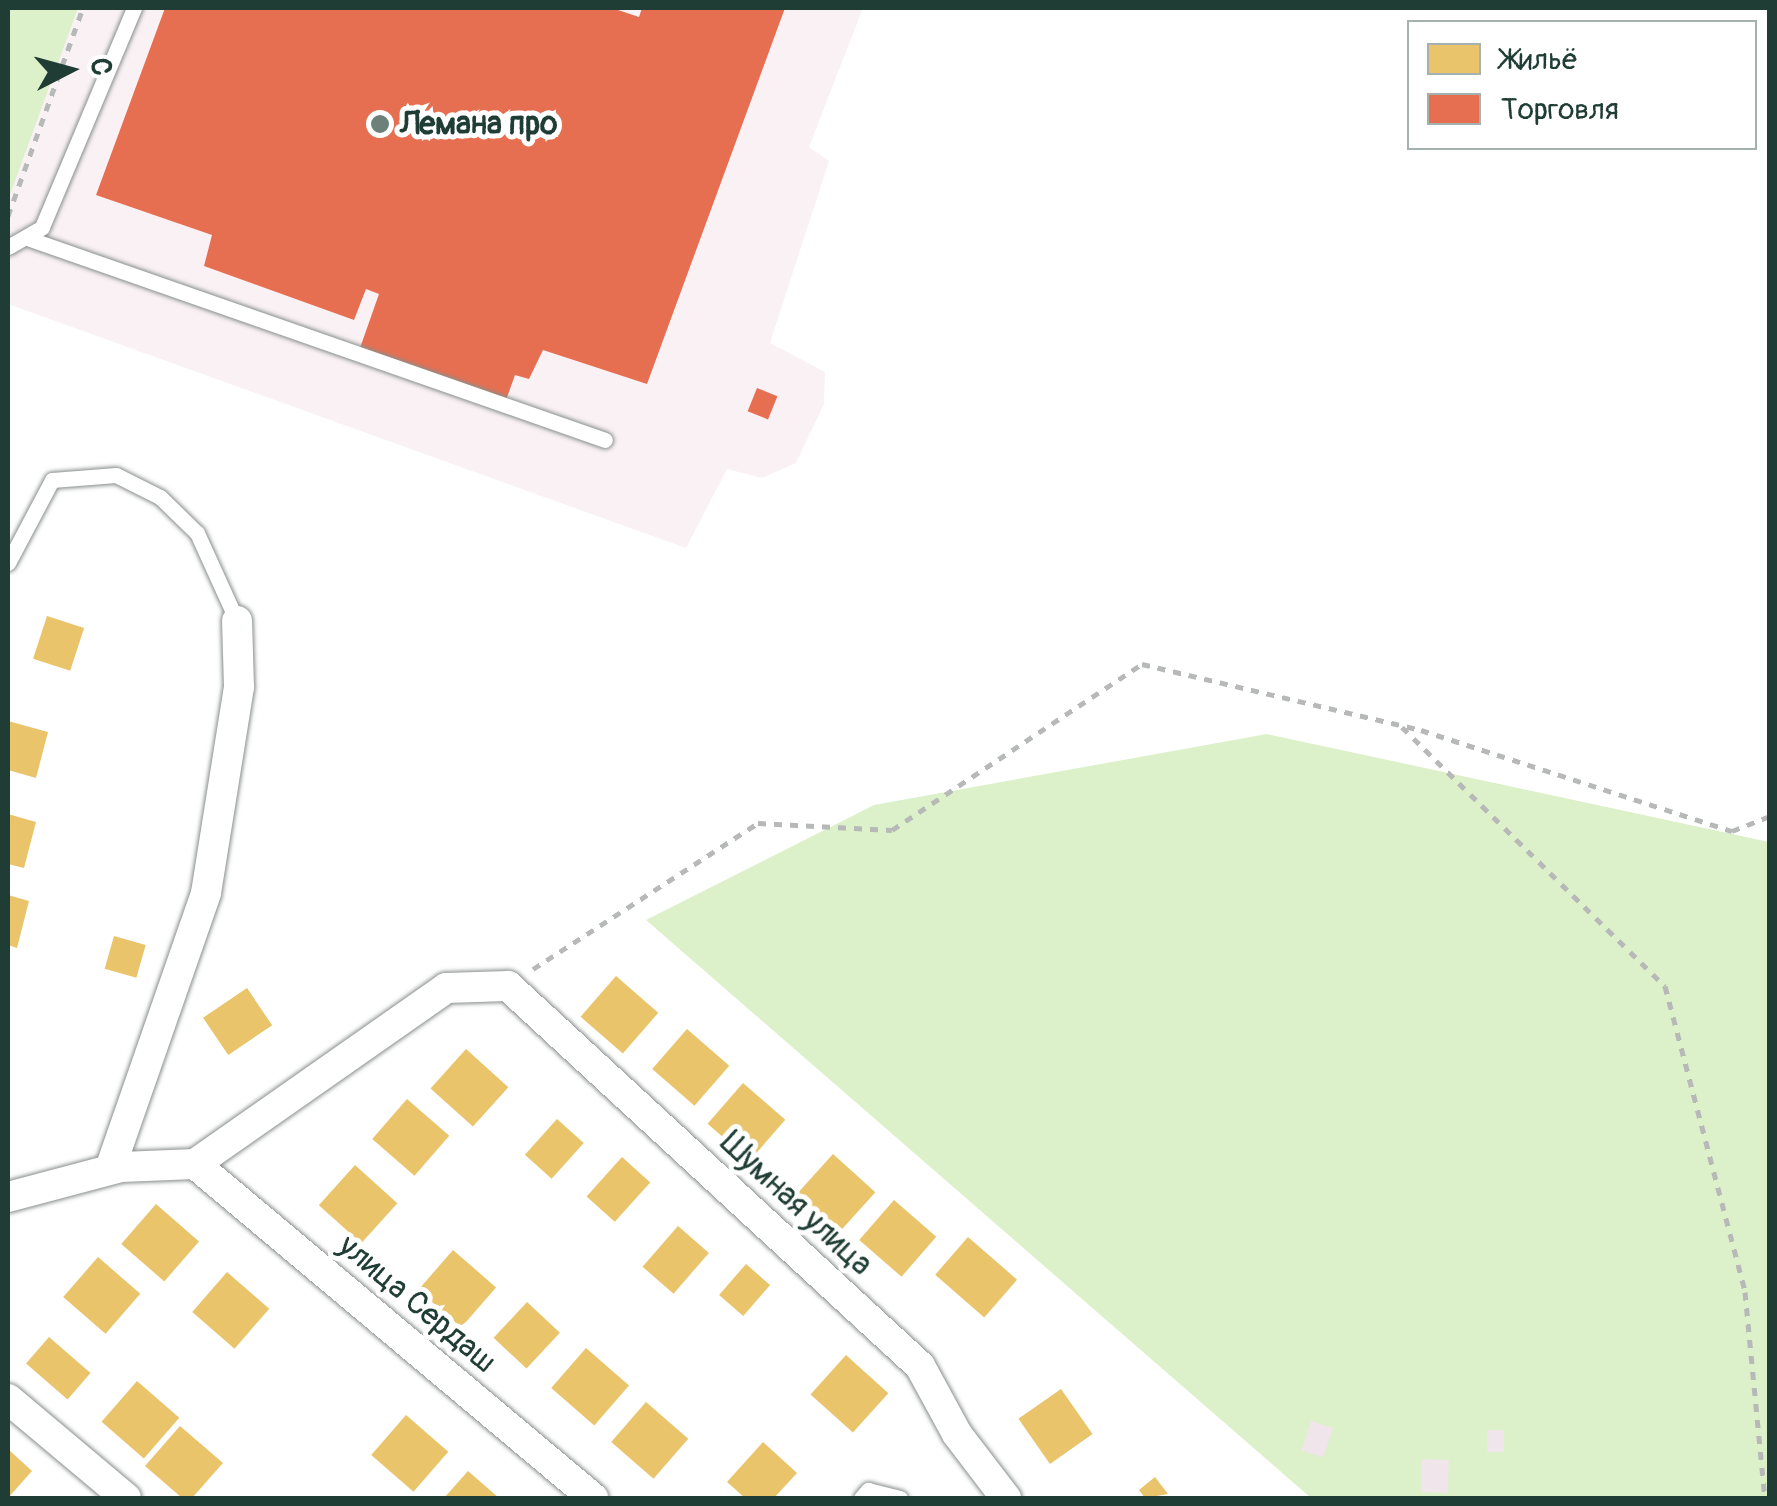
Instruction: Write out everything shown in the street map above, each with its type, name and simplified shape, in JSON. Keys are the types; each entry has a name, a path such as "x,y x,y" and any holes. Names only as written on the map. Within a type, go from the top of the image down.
{"street":[{"path":"110,1169 206,894 239,686 237,622"},
{"path":"8,1197 110,1169 195,1164 446,988 508,986"},
{"name":"Шумная улица","path":"508,986 920,1366 957,1434 1006,1498"},
{"name":"улица Сердаш","path":"195,1164 594,1498"},
{"path":"8,1399 126,1498"}],"lane":[{"path":"8,247 42,227 134,8"},
{"path":"27,238 605,440"},
{"path":"8,563 52,480 116,476 160,497 197,532 237,622"},
{"path":"861,1498 868,1490 900,1498"}],"path":[{"path":"8,216 83,8"},
{"path":"508,986 758,823 892,830 1142,664 1400,724 1732,831 1770,816"},
{"path":"1400,724 1665,986 1745,1292 1765,1498"}],"shaded area":[{"path":"8,8 863,8 809,147 829,161 770,343 825,372 824,404 796,463 762,478 727,469 686,548 8,304"}],"green space":[{"path":"8,8 78,8 8,200"},
{"path":"1267,734 1769,842 1769,1498 1311,1498 646,920 874,805"}],"building: Жильё":[{"path":"47,616 84,628 70,671 33,659"},
{"path":"8,721 48,732 36,778 8,770"},
{"path":"8,814 36,822 24,868 8,864"},
{"path":"8,895 29,901 17,948 8,945"},
{"path":"114,936 146,945 136,978 105,969"},
{"path":"616,976 658,1013 623,1053 581,1017"},
{"path":"247,988 272,1025 228,1055 203,1018"},
{"path":"687,1029 729,1066 694,1106 652,1069"},
{"path":"466,1049 508,1087 473,1127 431,1088"},
{"path":"743,1083 785,1120 750,1160 708,1124"},
{"path":"407,1099 449,1136 414,1176 372,1139"},
{"path":"557,1119 584,1143 552,1179 525,1155"},
{"path":"833,1154 875,1192 839,1233 796,1195"},
{"path":"622,1157 650,1182 615,1222 587,1196"},
{"path":"355,1165 397,1203 361,1243 319,1205"},
{"path":"894,1200 936,1237 901,1277 859,1240"},
{"path":"156,1204 199,1241 164,1281 121,1244"},
{"path":"678,1226 709,1253 674,1294 643,1267"},
{"path":"968,1237 1017,1280 984,1317 935,1275"},
{"path":"453,1250 496,1287 461,1327 418,1290"},
{"path":"98,1257 140,1294 105,1334 63,1297"},
{"path":"746,1264 770,1285 743,1316 719,1295"},
{"path":"227,1272 269,1309 234,1349 192,1312"},
{"path":"527,1302 560,1333 526,1369 494,1338"},
{"path":"49,1337 91,1373 68,1399 26,1363"},
{"path":"586,1348 629,1385 594,1425 551,1388"},
{"path":"846,1355 888,1393 853,1433 811,1394"},
{"path":"137,1381 179,1418 144,1458 102,1422"},
{"path":"1061,1389 1093,1434 1050,1464 1018,1419"},
{"path":"646,1402 688,1439 653,1479 611,1442"},
{"path":"406,1415 448,1452 413,1492 371,1455"},
{"path":"180,1426 223,1463 192,1498 182,1498 145,1466"},
{"path":"763,1442 797,1473 774,1498 745,1498 727,1482"},
{"path":"8,1449 32,1471 8,1498"},
{"path":"468,1471 499,1498 444,1498"},
{"path":"1155,1477 1168,1494 1145,1498 1139,1490"}],"building: Торговля":[{"path":"165,8 612,8 639,17 642,8 785,8 647,384 543,350 529,379 515,375 506,400 360,348 379,294 366,289 354,320 204,266 212,235 96,195"},
{"path":"757,388 777,396 768,419 748,411"}],"building: Прочее":[{"path":"1311,1421 1333,1428 1323,1458 1301,1450"},
{"path":"1487,1430 1504,1430 1504,1452 1487,1452"},
{"path":"1422,1459 1449,1460 1448,1493 1421,1492"}],"place":[{"name":"Лемана про","path":"380,124"}]}
